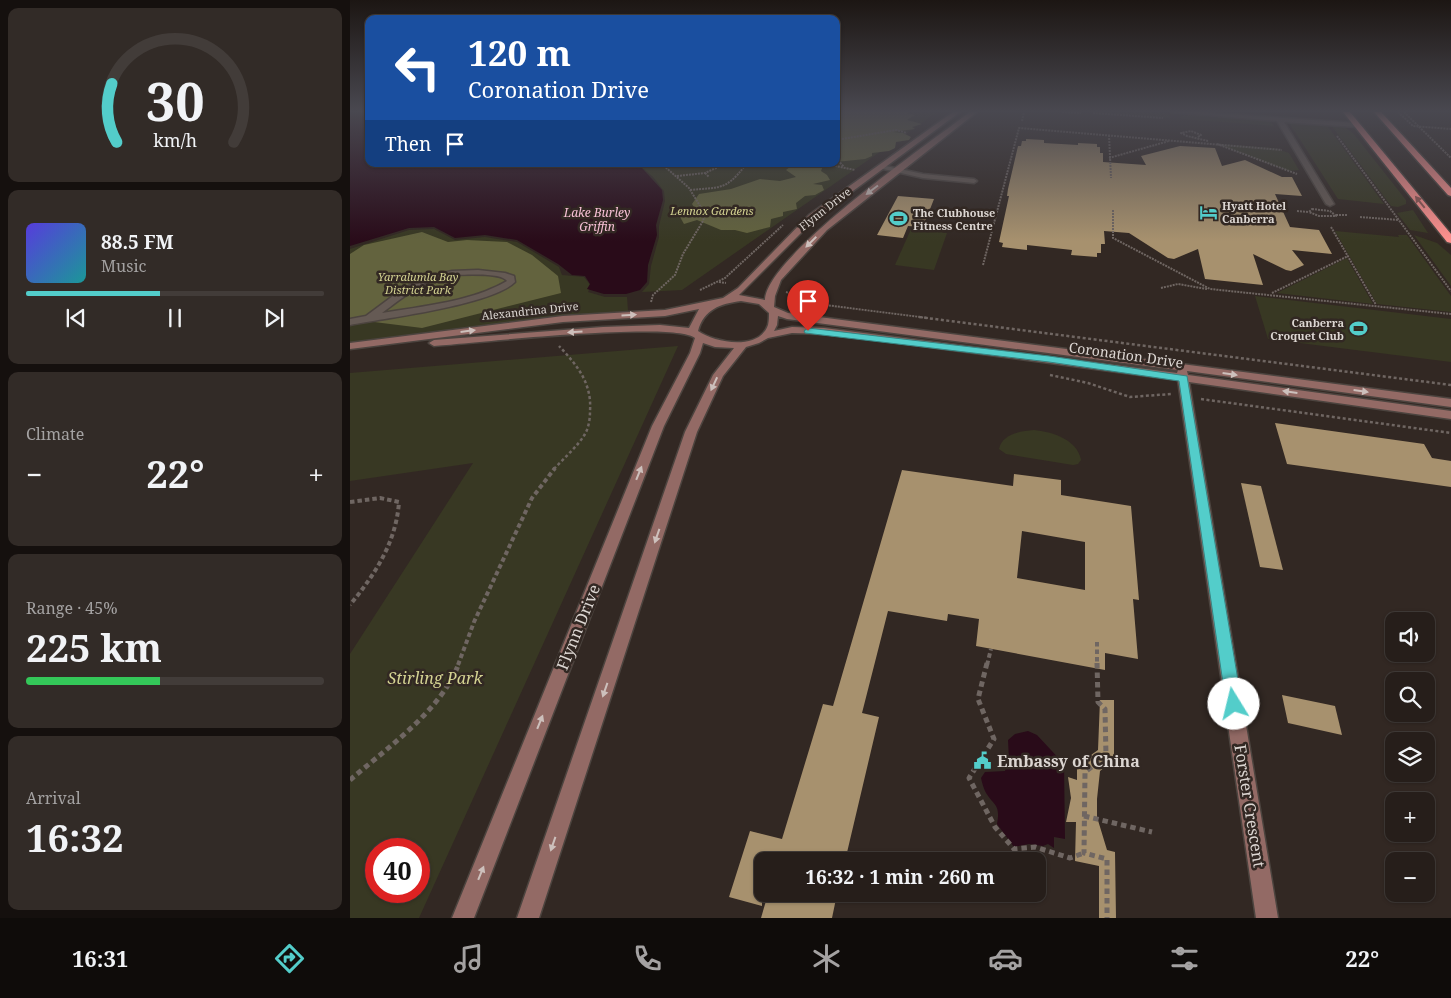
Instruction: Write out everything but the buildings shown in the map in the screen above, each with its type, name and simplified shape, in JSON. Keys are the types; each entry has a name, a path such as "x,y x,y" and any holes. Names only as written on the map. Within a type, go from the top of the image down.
{"highway":[{"path":"1381,155 1451,240"},
{"path":"1416,155 1451,193"}],"main road":[{"name":"Flynn Drive","path":"726,300 742,290 812,217 898,155"},
{"name":"Flynn Drive","path":"772,309 770,296 777,279 801,251 846,209 918,155"},
{"path":"752,299 772,309 775,321 766,335 742,345 719,346 707,343 696,335 697,318 712,304 726,300 752,299"},
{"name":"Alexandrina Drive","path":"350,348 563,319 666,313 712,304"},
{"name":"Coronation Drive","path":"772,309 787,316 1050,349 1182,373 1451,414"},
{"name":"Alexandrina Drive","path":"350,348 603,330 660,328 696,335"},
{"name":"Coronation Drive","path":"766,335 792,330 824,331 1040,358 1451,404"},
{"name":"Flynn Drive","path":"463,918 658,426 695,353 696,335"},
{"path":"528,918 691,432 718,375 742,345"},
{"name":"Forster Crescent","path":"1182,373 1268,918"}],"street":[{"path":"1301,155 1330,204"}],"lane":[{"path":"881,167 923,176 974,181"},
{"path":"350,322 441,304 489,292 507,285 511,282 511,278 505,275 466,271 431,277 405,291 369,318"}],"path":[{"path":"983,265 1012,155"},
{"path":"1109,155 1111,178"},
{"path":"1109,158 1120,155"},
{"path":"1245,155 1305,177"},
{"path":"1351,155 1451,291"},
{"path":"840,162 846,168"},
{"path":"650,302 653,294 675,275 683,254 703,221 704,211 690,190 666,167"},
{"path":"676,176 706,174 719,167"},
{"path":"690,190 716,189 728,184 743,171 744,167"},
{"path":"840,167 858,171"},
{"path":"706,174 709,177"},
{"path":"1259,208 1270,208"},
{"path":"1113,210 1113,238 1210,289"},
{"path":"1298,211 1309,212"},
{"path":"1335,214 1347,216"},
{"path":"1324,217 1327,222"},
{"path":"1360,217 1399,220"},
{"path":"1331,226 1376,306"},
{"path":"1271,294 1348,256"},
{"path":"1160,288 1178,284 1451,314"},
{"path":"782,291 825,305 1451,385"},
{"path":"350,780 419,720 441,694 456,671 474,622 532,498 546,478 586,433 590,419 591,400 586,381 577,366 558,343"},
{"path":"1047,375 1088,383 1130,397 1167,394 1451,433"},
{"path":"350,502 380,498 399,502 399,517 388,550 368,584 350,605"},
{"path":"1084,853 1085,772 1106,756 1106,710 1098,702 1097,642"},
{"path":"991,649 978,699 994,739 969,778 994,827 1014,849 1035,847 1070,858 1084,853 1106,859 1107,918"},
{"path":"1084,816 1152,832"}],"green space":[{"name":"Lennox Gardens","path":"840,155 876,155 682,290 642,292 649,284 665,201 664,191 644,169 640,167 840,167"},
{"path":"840,155 872,155 865,159 840,162"},
{"path":"1246,155 1290,155 1299,170 1289,171"},
{"path":"1310,155 1348,155 1384,204 1338,199"},
{"path":"1353,155 1370,155 1406,200 1406,204 1398,207 1391,206"},
{"path":"790,167 823,167 821,171 830,180 813,184 822,185 824,190 815,195 805,196 796,203 797,209 783,212 783,216 771,219 770,227 747,233 735,230 721,230 697,220 684,224 680,217 684,210 695,209 692,204 699,194 731,189 760,179 780,181 796,177 786,170"},
{"path":"1413,210 1428,233 1410,230 1397,213"},
{"name":"Yarralumla Bay District Park","path":"434,229 455,240 485,237 517,242 559,267 562,275 584,277 591,286 588,292 605,297 627,297 628,311 350,344 350,249 409,230"},
{"path":"911,229 947,233 934,270 895,265"},
{"path":"1335,231 1399,237 1398,235 1407,235 1451,296 1451,312 1377,304"},
{"name":"Yarralumla Bay District Park","path":"422,232 448,242 467,240 507,242 532,255 558,276 561,293 422,328 350,319 350,254 364,245"},
{"path":"1414,235 1437,243 1451,255 1451,286"},
{"path":"1347,258 1373,304 1277,293"},
{"name":"Canberra Croquet Club","path":"1255,296 1451,319 1451,362 1268,339"},
{"name":"Stirling Park","path":"678,346 430,894 430,838 365,838 365,903 426,903 419,918 350,918 350,654 473,463 350,481 350,373"},
{"path":"1034,430 1063,438 1079,453 1081,460 1078,464 1073,465 1006,454 999,449 1004,440 1012,434"}],"water":[{"name":"Lake Burley Griffin","path":"350,155 365,155 365,167 640,167 662,190 663,200 656,225 657,235 648,265 647,282 640,290 626,294 604,294 587,289 590,284 585,276 572,275 558,264 517,240 485,235 455,238 434,227 409,228 350,246"},
{"path":"1028,731 1037,735 1064,764 1065,839 1054,837 1054,848 1048,844 1043,846 1029,844 1014,847 997,824 998,812 996,805 985,791 981,778 985,772 1005,771 1009,760 1008,740 1015,734"}],"place":[{"name":"Hyatt Hotel Canberra","path":"1208,212"},
{"name":"The Clubhouse Fitness Centre","path":"899,219"},
{"name":"Canberra Croquet Club","path":"1358,329"},
{"name":"Embassy of China","path":"983,761"}],"route":[{"path":"808,331 859,335 1183,378 1234,704"}]}
